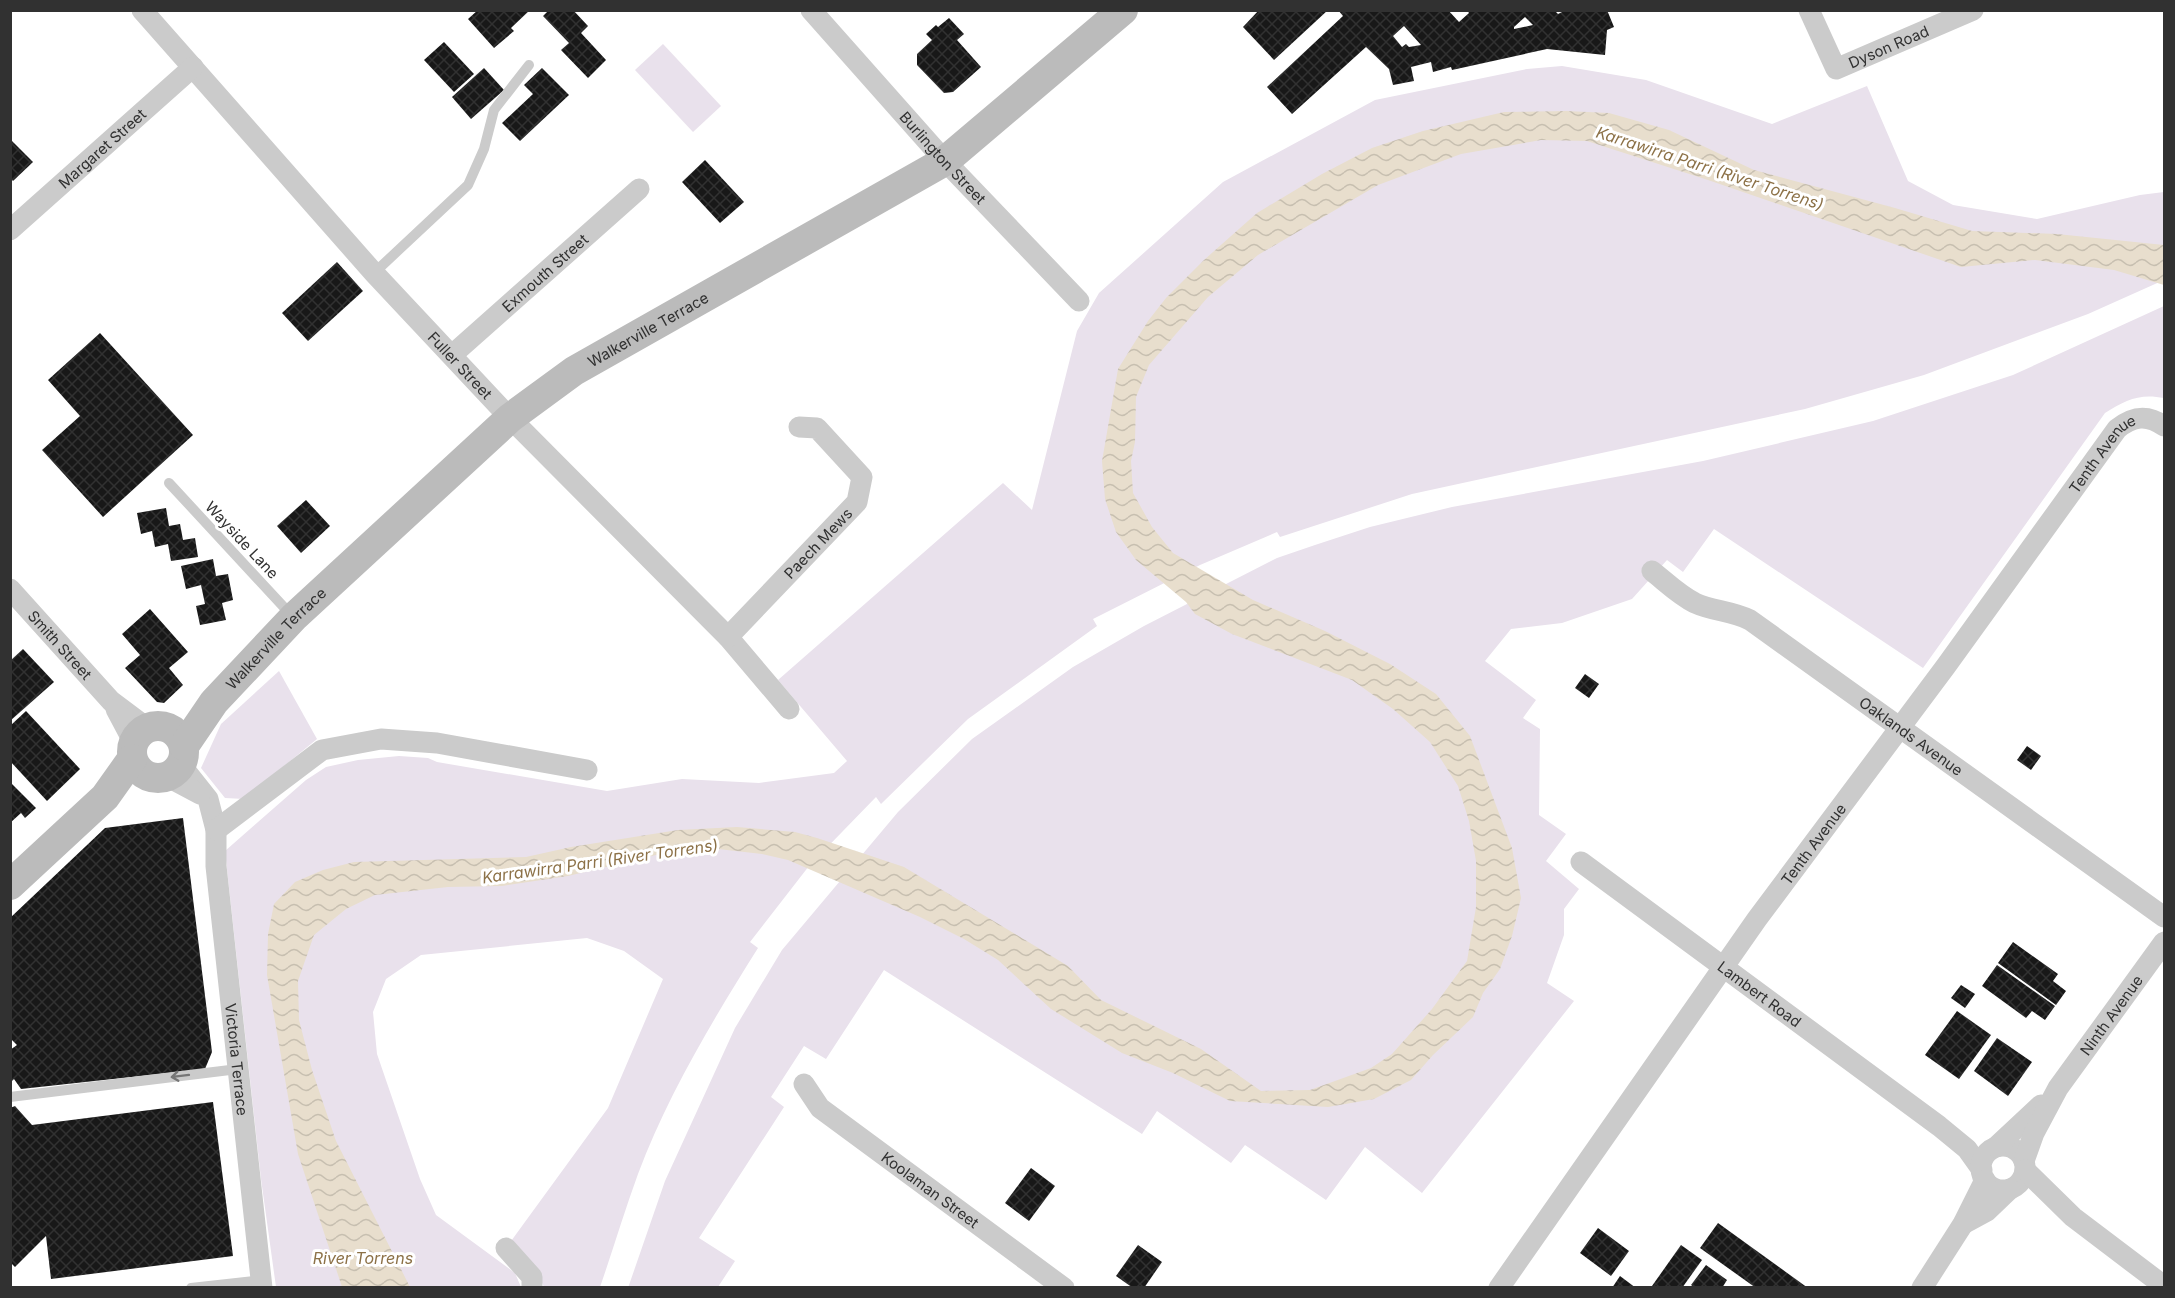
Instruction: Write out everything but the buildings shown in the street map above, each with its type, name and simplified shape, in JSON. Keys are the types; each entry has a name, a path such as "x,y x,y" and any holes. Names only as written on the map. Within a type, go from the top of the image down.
{"street":[{"name":"Fuller Street","path":"142,10 374,273 510,418 728,637 789,709"},
{"name":"Burlington Street","path":"811,10 945,161 1079,302"},
{"name":"Walkerville Terrace","path":"10,885 105,796 158,753 214,702 294,617 510,418 574,371 945,161 1123,10"},
{"name":"Dyson Road","path":"1809,10 1836,69 1973,10"},
{"name":"Margaret Street","path":"10,230 193,67"},
{"name":"Exmouth Street","path":"452,355 639,189"},
{"name":"Tenth Avenue","path":"1499,1287 1724,966 2117,429 2132,419 2144,417 2164,426"},
{"name":"Paech Mews","path":"728,637 857,502 862,477 817,428 799,427"},
{"name":"Oaklands Avenue","path":"1652,571 1681,595 1697,604 1735,613 1750,620 2164,917"},
{"name":"Smith Street","path":"10,590 158,753"},
{"path":"216,830 322,750 381,740 437,743 587,770"},
{"name":"Victoria Terrace","path":"158,753 208,799 216,830 216,866 262,1283"},
{"name":"Lambert Road","path":"1581,862 1939,1126 1967,1149 1983,1175"},
{"name":"Ninth Avenue","path":"2025,1166 2034,1133 2058,1088 2164,942"},
{"name":"Koolaman Street","path":"804,1084 820,1108 1064,1287"},
{"name":"Ninth Avenue","path":"1996,1148 2058,1088"},
{"name":"Lambert Road","path":"1939,1126 1996,1148"},
{"path":"1922,1287 1963,1224 1983,1175 1983,1161 1988,1153 2005,1146 2020,1154 2025,1166 2073,1217 2164,1286"},
{"path":"1963,1224 1987,1211 2023,1178 2025,1166"},
{"path":"1983,1175 1996,1189 2010,1189 2073,1217"},
{"path":"506,1248 532,1277 532,1287"}],"lane":[{"path":"374,273 468,185 484,149 494,110 529,65"},
{"name":"Wayside Lane","path":"169,483 294,617"},
{"path":"10,1096 238,1069"},
{"path":"191,1287 262,1283"}],"shaded area":[{"path":"663,44 721,106 693,132 635,70"},
{"path":"1562,66 1646,80 1772,124 1867,86 1908,181 1953,205 2037,219 2140,195 2164,192 2164,280 2088,314 1924,375 1805,409 1412,494 1280,537 1277,532 1200,565 1093,619 1097,626 968,719 881,804 876,797 809,866 750,942 758,948 692,1058 650,1145 600,1287 544,1287 534,1266 506,1248 608,1108 663,979 624,951 587,938 421,955 386,979 373,1012 377,1054 420,1179 436,1215 515,1273 521,1287 276,1287 261,1179 225,851 306,780 326,767 358,760 399,756 428,758 437,762 607,791 682,779 759,783 834,773 847,761 778,680 1003,483 1032,510 1077,331 1099,293 1223,182 1375,100 1527,69"},
{"path":"2164,306 2164,398 2140,397 2119,404 2105,413 1923,668 1714,529 1683,572 1667,560 1632,599 1562,623 1511,629 1485,661 1536,700 1523,718 1540,729 1539,815 1566,834 1546,861 1579,889 1564,909 1564,935 1547,983 1574,1001 1422,1193 1365,1147 1326,1200 1245,1145 1231,1163 1157,1111 1142,1134 884,970 826,1059 804,1046 771,1097 784,1107 699,1238 735,1261 718,1287 628,1288 665,1181 735,1028 782,950 898,812 972,739 1073,667 1144,626 1277,558 1315,545 1370,527 1452,507 1703,461 1873,421 2013,375"},
{"path":"279,671 317,739 244,799 225,798 201,768 221,724"}],"water":[{"name":"River Torrens","path":"1504,112 1609,113 1669,130 1754,170 1972,231 2057,234 2164,245 2164,285 2114,270 2035,260 1961,267 1587,141 1541,140 1461,154 1378,185 1258,255 1208,297 1149,365 1136,397 1135,442 1131,461 1133,493 1152,527 1173,553 1253,600 1325,631 1390,664 1436,694 1470,736 1512,848 1521,898 1512,936 1500,969 1483,993 1473,1017 1433,1055 1411,1080 1374,1099 1328,1107 1230,1101 1173,1073 1122,1053 1051,1009 998,960 964,939 920,917 788,860 762,854 718,849 660,854 568,876 502,886 448,887 375,895 346,909 314,935 298,981 299,1020 312,1070 336,1141 410,1287 342,1287 298,1154 267,975 268,934 274,904 295,882 323,870 354,862 526,857 571,847 678,830 737,827 795,832 904,867 1068,966 1101,1000 1201,1049 1261,1091 1310,1090 1371,1068 1392,1054 1432,1009 1467,961 1476,907 1476,861 1469,821 1458,786 1430,742 1393,709 1352,680 1232,634 1195,614 1186,602 1136,560 1116,532 1105,499 1102,461 1118,369 1148,321 1166,298 1204,260 1257,213 1322,174 1372,148 1423,131"}],"water label":[{"name":"Karrawirra Parri (River Torrens)","path":"1710,168"},
{"name":"Karrawirra Parri (River Torrens)","path":"600,861"}]}
